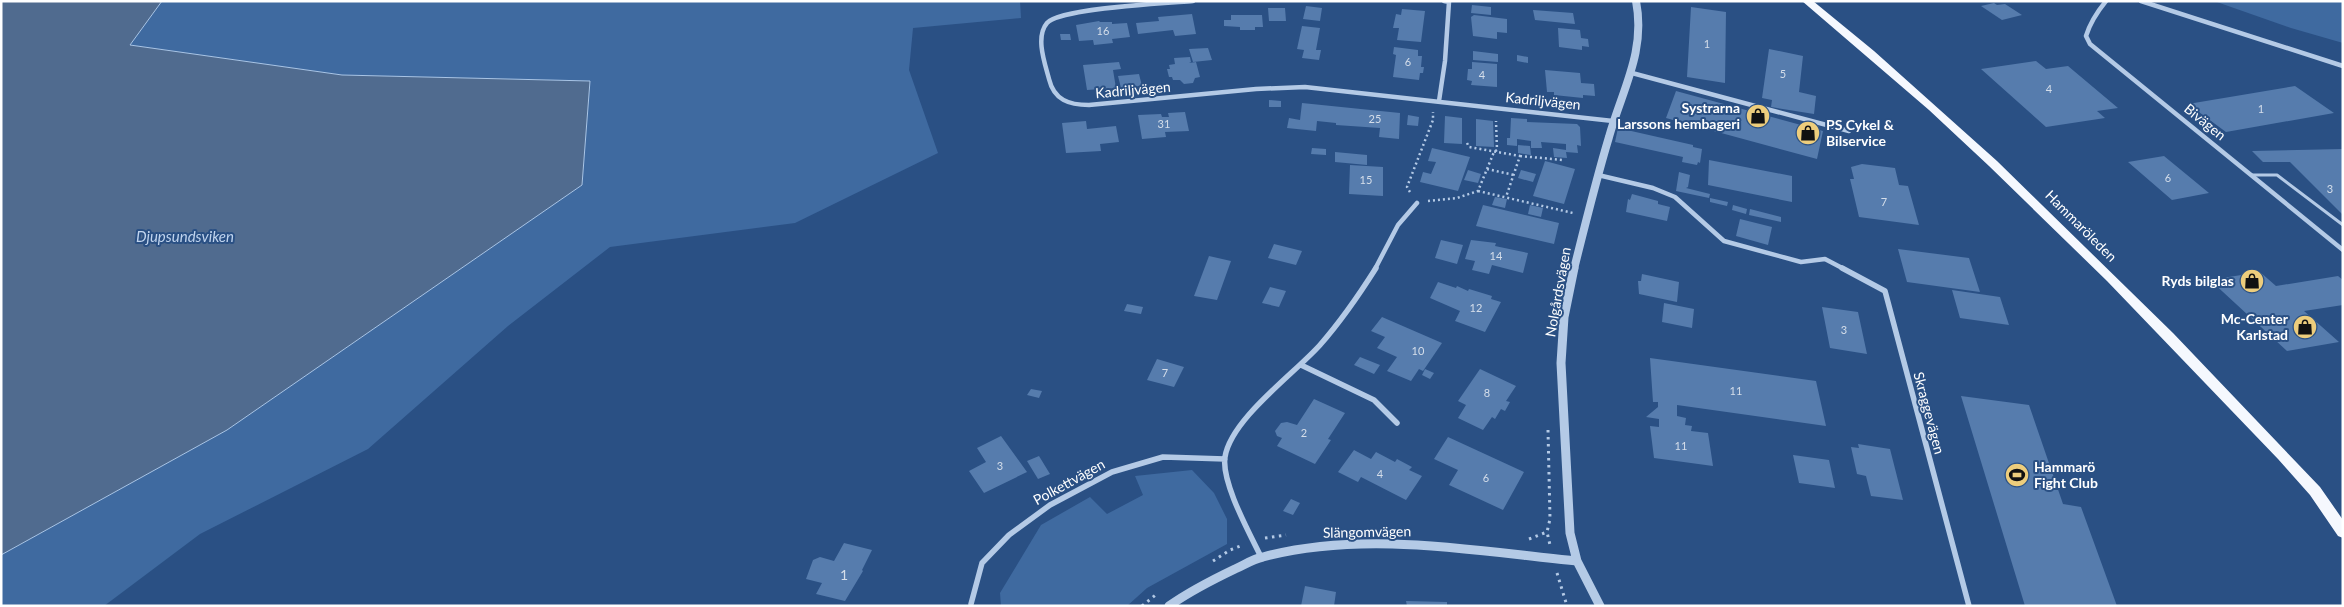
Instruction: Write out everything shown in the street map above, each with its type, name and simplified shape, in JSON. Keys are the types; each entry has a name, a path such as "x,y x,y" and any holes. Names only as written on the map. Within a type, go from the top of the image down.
{"main road":[{"name":"Hammaröleden","path":"1808,1 1910,87 2002,171 2139,305 2315,491 2343,515"},
{"name":"Hammaröleden","path":"2315,491 2343,532"}],"street":[{"name":"Kadriljvägen","path":"1193,1 1080,12 1048,22 1042,31 1042,43 1054,94 1067,102 1089,105 1256,89 1305,87 1614,121"},
{"path":"1439,101 1445,61 1449,2 1444,1"},
{"name":"Nolgårdsvägen","path":"1600,606 1577,561 1570,533 1567,505 1561,363 1564,317 1571,280 1598,175 1614,121 1632,73 1640,22 1636,1"},
{"name":"Bivägen","path":"2106,1 2096,13 2086,36 2090,44 2343,250"},
{"path":"2141,1 2343,66"},
{"path":"1632,73 1849,131"},
{"name":"Skraggevägen","path":"1598,175 1653,188 1675,197 1724,241 1802,262 1825,259 1885,291 1969,606"},
{"path":"1261,557 1228,479 1225,459 1228,446 1259,405 1279,383 1301,365 1353,303 1377,266 1401,220 1417,203"},
{"path":"1301,365 1374,400 1397,423"},
{"name":"Polkettvägen","path":"971,604 982,563 1009,535 1050,505 1112,472 1163,457 1225,459"},
{"name":"Slängomvägen","path":"1169,606 1190,590 1261,557 1308,547 1351,544 1435,547 1577,561"}],"lane":[{"path":"2252,175 2277,175 2298,189 2343,225"}],"path":[{"path":"1439,101 1434,106 1433,120 1407,187 1417,203 1458,198 1478,192 1576,214"},
{"path":"1478,192 1494,152 1497,150 1496,107"},
{"path":"1467,144 1469,147 1494,152 1563,160"},
{"path":"1506,197 1520,156"},
{"path":"1487,169 1514,175"}],"shaded area":[{"path":"162,1 1020,1 1021,18 913,28 909,70 938,153 795,223 610,247 508,326 368,449 200,534 104,606 1,606 1,555 227,430 582,185 590,81 342,75 130,45"},
{"path":"2214,1 2343,1 2343,43 2291,28"},
{"path":"1192,470 1214,493 1227,519 1227,544 1147,588 1127,606 1001,606 1000,593 1041,525 1090,497 1107,514 1143,495 1135,476"}],"water":[{"name":"Djupsundsviken","path":"1,1 162,1 130,45 342,75 590,81 582,185 227,430 1,555"}],"building":[{"path":"1994,3 1997,5 2005,4 2022,15 2002,20 1981,6"},
{"path":"1472,5 1491,7 1491,15 1471,13"},
{"path":"1306,6 1322,8 1320,21 1303,19"},
{"path":"1691,7 1726,12 1725,83 1687,77"},
{"path":"1268,8 1285,8 1286,21 1269,21"},
{"path":"1402,9 1425,11 1421,42 1397,40 1399,28 1393,28 1396,14 1401,15"},
{"path":"1533,10 1573,13 1575,24 1535,20"},
{"path":"1192,14 1196,34 1175,36 1173,30 1138,34 1136,23 1159,21 1158,17"},
{"path":"1231,15 1262,15 1263,27 1255,27 1255,30 1240,30 1240,27 1224,26 1224,20 1231,20"},
{"path":"1474,15 1507,19 1507,33 1497,32 1497,39 1473,36 1471,17"},
{"path":"1099,21 1112,22 1112,24 1127,23 1130,37 1112,39 1113,43 1094,45 1093,40 1079,41 1076,25"},
{"path":"1302,26 1320,28 1316,50 1321,50 1319,60 1302,58 1304,50 1297,49"},
{"path":"1558,28 1580,30 1581,38 1588,39 1589,47 1582,46 1582,50 1559,47"},
{"path":"1060,34 1070,34 1071,40 1061,40"},
{"path":"1394,47 1418,50 1418,56 1422,56 1421,67 1424,67 1423,73 1420,73 1419,80 1393,77 1396,55 1393,54"},
{"path":"1208,48 1212,60 1193,62 1189,49"},
{"path":"1769,49 1803,56 1799,92 1816,96 1814,114 1771,107 1772,100 1762,98"},
{"path":"1473,51 1498,54 1498,62 1473,60"},
{"path":"1517,55 1528,57 1528,63 1517,61"},
{"path":"1190,57 1191,62 1189,63 1196,62 1200,77 1195,78 1193,83 1184,84 1180,80 1173,80 1172,77 1169,77 1167,69 1170,69 1169,65 1175,64 1174,58"},
{"path":"2036,61 2046,69 2068,66 2118,108 2097,111 2105,118 2046,127 1981,69"},
{"path":"1119,62 1121,69 1113,70 1116,88 1087,90 1083,65"},
{"path":"1472,62 1497,64 1497,87 1471,85 1472,81 1467,80 1468,69 1472,69"},
{"path":"1545,70 1580,73 1581,83 1594,84 1595,96 1583,95 1583,98 1554,95 1554,92 1547,92"},
{"path":"1139,74 1142,86 1121,88 1118,76"},
{"path":"2295,86 2334,113 2226,132 2188,104"},
{"path":"1676,91 1823,131 1817,159 1666,118"},
{"path":"1269,100 1281,101 1281,107 1269,107"},
{"path":"1302,103 1400,113 1399,139 1379,137 1380,128 1336,125 1336,123 1317,121 1316,131 1287,128 1289,118 1300,120"},
{"path":"1185,112 1189,131 1165,132 1166,137 1142,139 1138,115 1161,114 1162,117 1169,117 1168,113"},
{"path":"1408,115 1419,117 1418,126 1407,125"},
{"path":"1445,116 1462,118 1462,144 1444,143"},
{"path":"1511,118 1527,119 1527,122 1577,124 1580,127 1581,146 1577,145 1578,153 1566,152 1567,158 1554,157 1553,148 1566,150 1566,144 1541,142 1542,148 1531,148 1531,141 1517,139 1517,146 1507,145 1507,138 1510,138"},
{"path":"1476,119 1493,121 1494,147 1476,146"},
{"path":"1086,121 1087,129 1116,126 1119,142 1100,144 1101,151 1066,153 1062,123"},
{"path":"1618,128 1693,145 1693,147 1702,149 1700,163 1698,162 1697,165 1682,162 1683,157 1615,142"},
{"path":"1518,145 1530,146 1531,155 1518,153"},
{"path":"1312,148 1326,149 1326,155 1311,154"},
{"path":"1432,148 1470,157 1458,191 1420,182 1423,172 1431,174 1436,162 1428,161"},
{"path":"2343,149 2343,215 2290,162 2263,162 2252,151"},
{"path":"1335,152 1367,155 1367,165 1335,162"},
{"path":"2164,156 2209,193 2172,200 2128,162"},
{"path":"1709,160 1792,176 1792,202 1708,185"},
{"path":"1545,161 1575,169 1564,204 1533,196"},
{"path":"1862,164 1895,168 1899,185 1908,186 1919,225 1859,217 1850,179 1854,179 1851,167"},
{"path":"1350,165 1383,167 1383,196 1349,194"},
{"path":"1468,170 1481,174 1478,183 1464,180"},
{"path":"1521,170 1536,174 1533,182 1518,178"},
{"path":"1679,172 1690,175 1688,187 1686,188 1710,194 1709,198 1676,191"},
{"path":"1632,194 1658,201 1658,204 1670,207 1667,221 1626,212 1628,199 1630,200"},
{"path":"1495,197 1507,199 1505,208 1492,205"},
{"path":"1710,198 1728,202 1727,206 1710,202"},
{"path":"1483,205 1559,223 1554,244 1476,226"},
{"path":"1530,205 1543,208 1541,217 1528,214"},
{"path":"1733,205 1747,209 1746,214 1732,210"},
{"path":"1750,209 1781,217 1781,222 1749,215"},
{"path":"1740,219 1772,227 1768,245 1736,236"},
{"path":"1441,240 1463,245 1457,264 1435,258"},
{"path":"1471,240 1496,243 1495,246 1528,253 1523,273 1492,265 1489,274 1472,270 1475,261 1465,259"},
{"path":"1274,244 1302,251 1296,265 1268,258"},
{"path":"1898,249 1969,258 1980,292 1907,282"},
{"path":"1209,256 1231,261 1217,300 1194,296"},
{"path":"2260,272 2276,286 2338,276 2343,280 2343,305 2304,311 2339,342 2287,351 2210,280"},
{"path":"1642,274 1679,282 1677,302 1639,294 1638,281 1641,281"},
{"path":"1438,282 1492,296 1491,299 1501,302 1485,332 1455,321 1460,311 1430,298"},
{"path":"1270,287 1286,291 1279,307 1262,303"},
{"path":"1952,290 2000,297 2009,325 1960,318"},
{"path":"1664,303 1694,309 1692,328 1662,322"},
{"path":"1127,304 1143,307 1141,314 1124,311"},
{"path":"1822,307 1858,312 1867,354 1830,348"},
{"path":"1382,317 1442,343 1423,371 1419,369 1411,381 1387,371 1397,357 1377,348 1385,337 1371,331"},
{"path":"1360,357 1380,365 1374,374 1354,365"},
{"path":"1650,358 1816,381 1826,426 1677,405 1677,416 1686,418 1685,425 1692,426 1691,431 1708,433 1713,466 1654,458 1650,426 1659,427 1659,419 1646,417 1658,407 1658,402 1653,402"},
{"path":"1157,359 1184,367 1174,387 1147,380"},
{"path":"1425,369 1434,373 1430,379 1422,375"},
{"path":"1480,369 1516,386 1506,401 1510,402 1505,411 1501,409 1495,419 1492,417 1483,430 1458,418 1466,405 1458,401"},
{"path":"1031,389 1042,391 1039,398 1027,395"},
{"path":"1961,396 2029,405 2063,504 2081,507 2117,606 2025,606"},
{"path":"1314,399 1345,413 1328,439 1331,440 1315,464 1277,446 1282,438 1277,436 1275,431 1281,423 1287,422 1297,425"},
{"path":"1001,436 1027,472 984,493 969,471 986,462 977,448"},
{"path":"1448,437 1524,472 1503,510 1449,485 1458,470 1434,459"},
{"path":"1858,444 1890,449 1903,500 1871,496 1866,476 1857,474 1851,447 1859,448"},
{"path":"1354,450 1371,459 1376,452 1395,462 1397,459 1412,467 1409,470 1422,476 1406,500 1361,477 1358,482 1338,472"},
{"path":"1793,455 1829,460 1835,488 1799,483"},
{"path":"1039,456 1050,474 1038,479 1027,461"},
{"path":"1291,499 1300,503 1293,515 1283,511"},
{"path":"844,543 872,550 863,571 845,601 816,594 822,583 806,579 813,560 820,557 834,561"},
{"path":"1305,586 1336,592 1334,606 1301,606"},
{"path":"1406,601 1447,602 1447,606 1407,606"}],"place":[{"name":"Systrarna Larssons hembageri","path":"1758,116"},
{"name":"PS Cykel & Bilservice","path":"1808,133"},
{"name":"Ryds bilglas","path":"2252,281"},
{"name":"Mc-Center Karlstad","path":"2305,327"},
{"name":"Hammarö Fight Club","path":"2017,475"}]}
